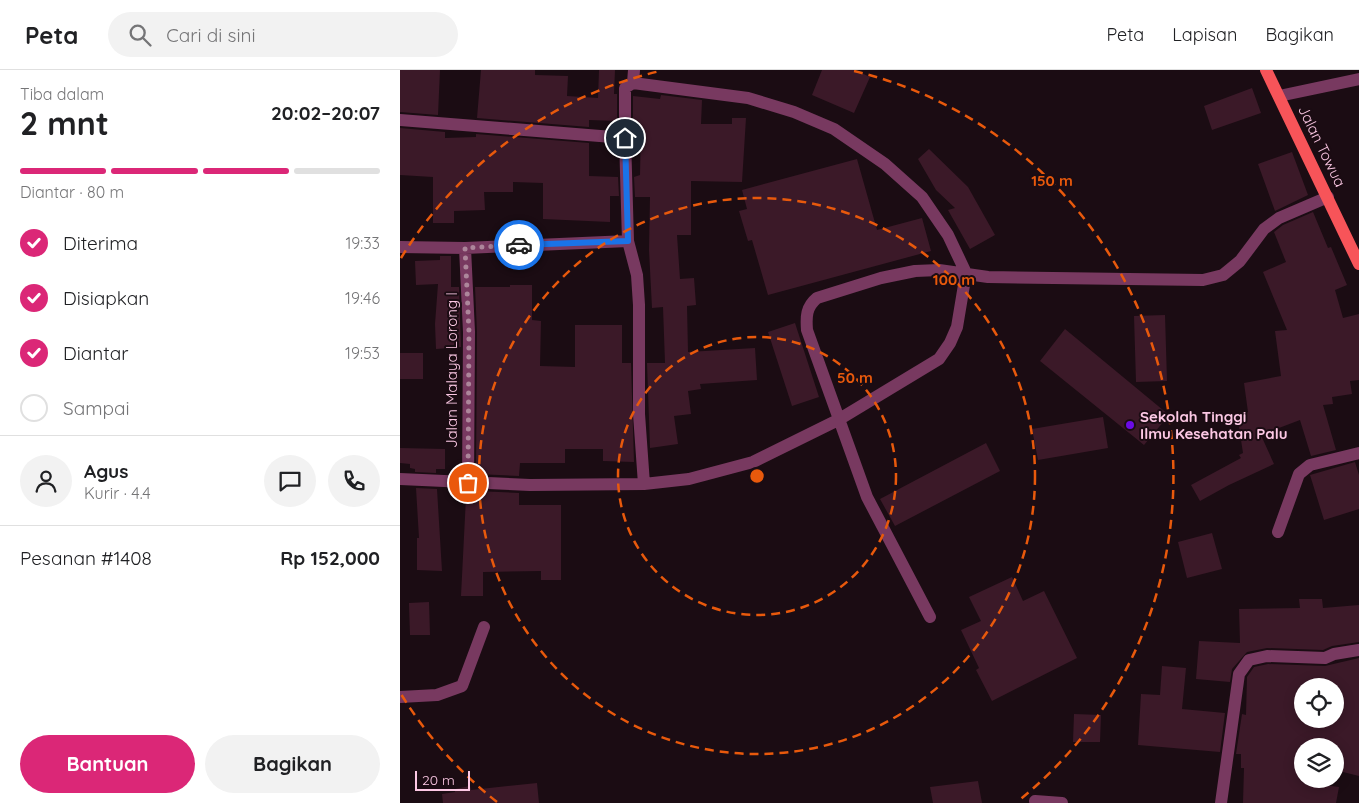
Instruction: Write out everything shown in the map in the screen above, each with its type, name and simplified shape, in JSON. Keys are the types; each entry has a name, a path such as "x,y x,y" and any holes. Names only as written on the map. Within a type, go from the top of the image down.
{"main road":[{"name":"Jalan Towua","path":"1266,70 1359,264"}],"street":[{"path":"633,83 634,70"},
{"path":"1279,96 1359,79"},
{"path":"400,479 530,485 644,484 689,479 746,464 838,420 940,359 957,327 966,273 948,235 922,197 885,164 834,129 794,112 748,98 633,83 625,88 628,241 637,275 639,414 644,484"},
{"path":"400,120 625,138"},
{"path":"930,617 867,497 851,457 807,330 808,309 812,302 817,298 881,278 915,271 940,270 988,276 1203,280 1223,275 1240,261 1264,229 1279,218 1328,197"},
{"path":"400,247 465,248 628,241"},
{"name":"Jalan Malaya Lorong I","path":"465,248 469,332 468,483"},
{"path":"1278,532 1292,489 1300,474 1310,465 1359,453"},
{"path":"400,697 437,695 462,686 484,627"},
{"path":"1221,803 1239,674 1249,660 1267,656 1326,658 1334,654 1359,650"},
{"path":"1035,801 1062,803"}],"building":[{"path":"400,70 440,70 438,115 400,112"},
{"path":"481,70 535,70 535,75 568,76 567,96 598,98 599,70 615,70 614,94 617,94 617,121 589,120 589,127 477,118"},
{"path":"822,70 855,70 870,77 854,113 812,95"},
{"path":"1252,88 1261,113 1212,130 1204,106"},
{"path":"661,95 702,100 701,124 732,124 732,118 746,118 742,182 691,181 691,235 677,235 680,279 694,278 696,305 687,306 688,352 755,348 757,380 700,384 701,389 688,391 691,414 674,416 678,444 650,448 647,363 665,363 663,307 652,308 649,250 650,197 635,197 634,177 640,175 641,126 633,125 633,96 660,99"},
{"path":"400,128 445,132 445,138 476,137 476,134 589,143 589,176 618,177 619,196 610,196 610,222 543,219 543,183 513,182 513,192 484,192 485,210 454,211 454,223 433,223 433,177 400,175"},
{"path":"929,149 968,187 995,235 970,249 948,210 955,208 936,190 918,159"},
{"path":"1292,152 1308,195 1275,211 1258,164"},
{"path":"857,159 877,230 922,218 931,251 768,295 752,240 748,241 739,211 747,209 742,190"},
{"path":"1313,212 1328,248 1331,247 1347,285 1335,290 1343,318 1359,314 1359,380 1350,381 1352,394 1332,397 1333,404 1323,405 1336,450 1311,456 1300,420 1260,433 1274,464 1200,501 1191,485 1241,458 1239,455 1243,453 1237,414 1248,412 1244,383 1281,376 1275,331 1287,330 1263,272 1286,262 1274,232 1283,225"},
{"path":"440,256 451,256 451,287 459,287 461,347 436,349 435,324 438,284 416,285 415,261 440,260"},
{"path":"510,285 532,285 532,320 541,321 540,366 575,367 575,325 622,325 622,363 631,363 634,462 603,461 603,449 565,449 565,463 520,463 519,476 476,474 477,332 475,287 510,287"},
{"path":"1165,315 1167,381 1136,382 1134,316"},
{"path":"795,323 819,397 792,406 768,332"},
{"path":"1065,329 1169,415 1144,445 1040,361"},
{"path":"400,353 423,353 423,379 400,379"},
{"path":"1103,417 1108,448 1038,460 1032,429"},
{"path":"986,443 1000,471 895,526 880,499"},
{"path":"400,448 445,449 445,469 436,469 436,473 415,472 415,469 410,468 410,464 400,463"},
{"path":"1355,462 1359,475 1359,509 1324,520 1310,475"},
{"path":"416,488 437,489 442,571 417,570 417,538 419,538"},
{"path":"476,491 519,493 519,505 561,505 561,580 541,580 541,571 483,572 483,596 461,596 466,497 475,498"},
{"path":"1212,533 1222,569 1187,578 1178,542"},
{"path":"1012,577 1023,601 1044,591 1077,658 992,701 976,670 979,668 961,630 981,621 969,597"},
{"path":"1299,599 1322,599 1323,608 1359,605 1359,642 1332,646 1323,650 1267,648 1247,652 1232,669 1230,682 1196,679 1199,641 1240,643 1239,609 1300,608"},
{"path":"429,602 430,635 410,635 409,603"},
{"path":"1359,658 1359,776 1344,772 1344,738 1294,738 1294,788 1339,788 1336,803 1243,803 1244,768 1241,768 1241,754 1236,754 1242,714 1246,715 1247,677 1254,667 1268,664 1325,666"},
{"path":"1162,666 1186,668 1182,709 1225,713 1220,752 1138,745 1141,694 1160,695"},
{"path":"1074,714 1101,715 1100,742 1073,742"},
{"path":"978,781 982,803 933,803 930,787"},
{"path":"537,783 539,803 443,803 442,794 455,792 455,789 470,786 471,790"}],"way so far":[{"path":"468,483 469,332 465,248 519,245"}],"place":[{"name":"Sekolah Tinggi Ilmu Kesehatan Palu","path":"1130,425"}],"route":[{"path":"519,245 628,241 625,138"}]}
